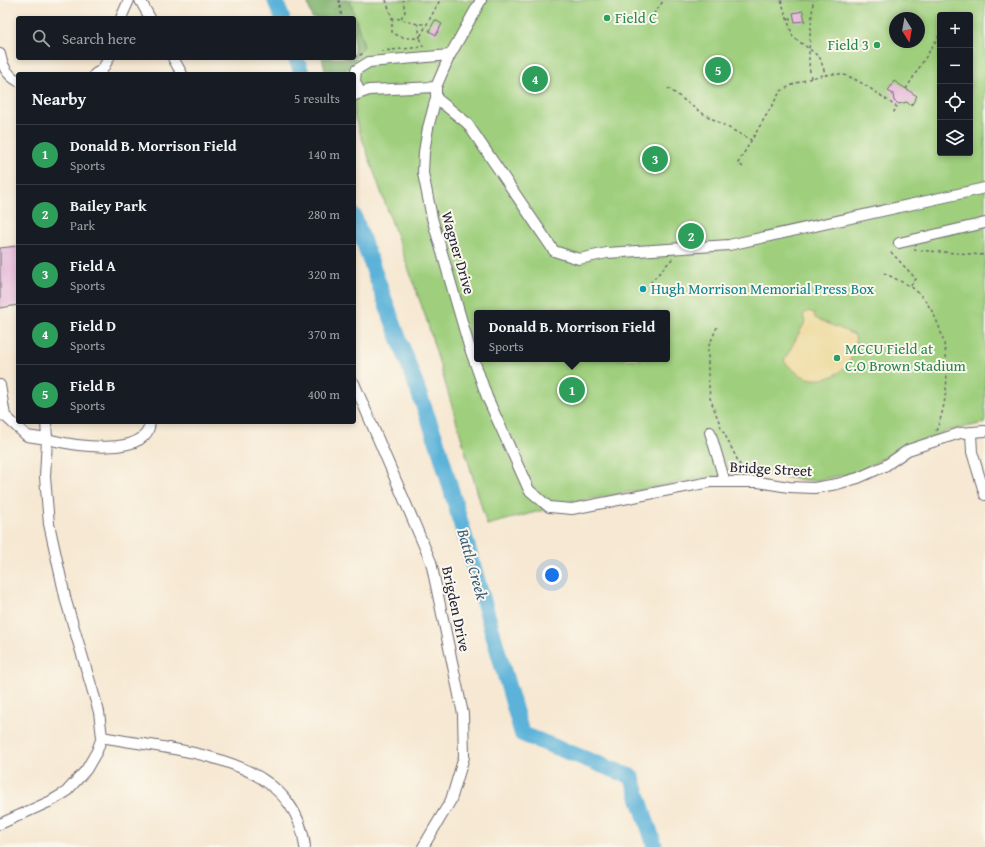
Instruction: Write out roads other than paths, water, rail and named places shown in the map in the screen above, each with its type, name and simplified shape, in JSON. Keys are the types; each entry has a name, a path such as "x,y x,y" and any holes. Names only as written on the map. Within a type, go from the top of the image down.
{"street":[{"path":"122,16 129,0"},
{"path":"140,0 149,16"},
{"name":"Wagner Drive","path":"481,0 450,55 436,87 436,98 428,128 422,173 432,218 479,381 529,490 549,507 572,509 665,491"},
{"path":"0,54 4,69 11,77 16,80"},
{"path":"356,72 356,70 369,62 450,55"},
{"path":"98,72 102,70 107,60"},
{"path":"174,60 181,72"},
{"path":"357,94 370,90 436,87"},
{"path":"436,98 467,123 554,251 579,259 607,253 729,245 985,188"},
{"path":"899,242 985,223"},
{"path":"0,385 2,416 27,436 86,446 128,444 137,442 144,437 149,430 150,424"},
{"name":"Brigden Drive","path":"356,388 431,562 463,714 464,757 451,800 423,847"},
{"path":"0,824 51,801 66,792 86,770 97,751 102,737 99,712 66,600 50,524 45,477 47,440 46,424"},
{"name":"Bridge Street","path":"665,491 710,482 748,482 814,488 837,484 858,478 885,466 908,450 960,433 985,431"},
{"path":"710,432 725,482"},
{"path":"971,433 972,452 985,496"},
{"path":"102,737 205,756 231,764 257,776 279,790 286,798 299,821 305,847"}],"waterway":[{"name":"Battle Creek","path":"275,0 281,16"},
{"name":"Battle Creek","path":"297,60 301,72"},
{"name":"Battle Creek","path":"356,221 439,448 522,734 632,777 655,847"}],"place":[{"name":"Field C","path":"607,18"},
{"name":"Field 3","path":"877,45"},
{"name":"Field B","path":"718,70"},
{"name":"Field D","path":"535,79"},
{"name":"Field A","path":"655,159"},
{"name":"Bailey Park","path":"691,236"},
{"name":"Hugh Morrison Memorial Press Box","path":"643,289"},
{"name":"MCCU Field at C.O Brown Stadium","path":"837,358"},
{"name":"Donald B. Morrison Field","path":"572,390"}]}
